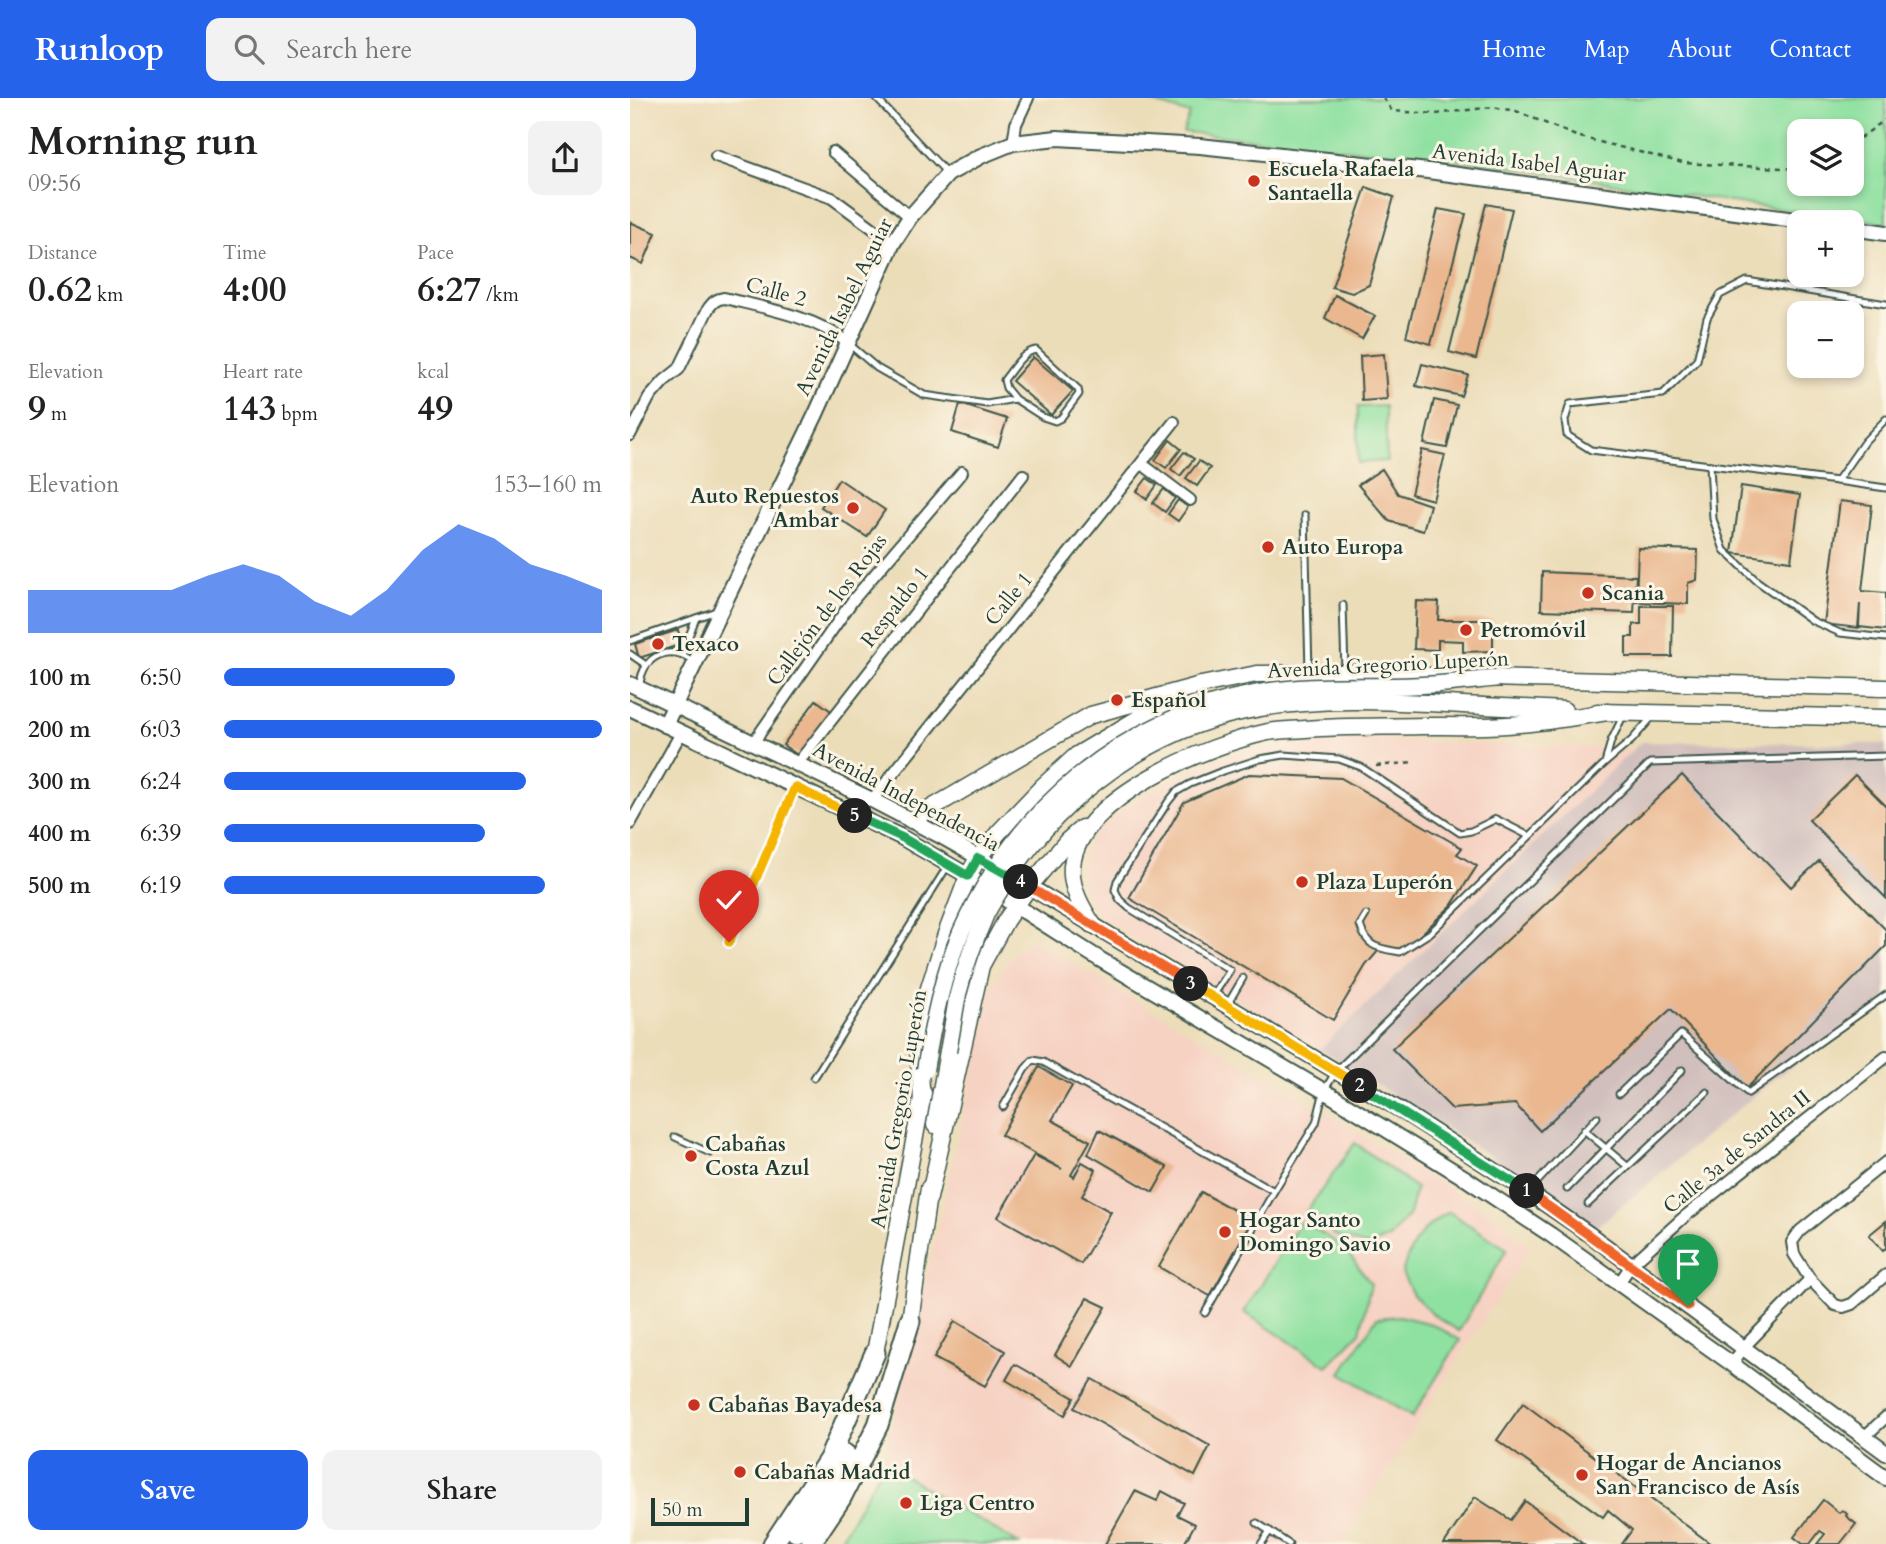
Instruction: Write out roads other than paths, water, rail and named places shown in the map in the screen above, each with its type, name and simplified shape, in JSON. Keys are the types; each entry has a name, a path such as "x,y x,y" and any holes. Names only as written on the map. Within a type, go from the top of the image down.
{"highway":[{"path":"787,1544 847,1487 878,1425 910,1321"},
{"path":"824,1544 880,1446 896,1394 910,1321"},
{"path":"810,1544 828,1488 865,1404 875,1353"},
{"path":"774,1544 829,1459 875,1353"}],"main road":[{"name":"Avenida Isabel Aguiar","path":"665,725 688,659 721,610 816,414 893,243 911,217 948,174 981,156 1013,143 1057,138 1200,146 1480,177 1787,219"},
{"path":"1864,230 1886,233"},
{"path":"911,820 1091,715 1202,685 1257,674 1345,673 1501,678"},
{"name":"Avenida Gregorio Luperón","path":"875,1353 922,1101 933,1020 960,934 975,903 1008,851 1030,824 1090,765 1118,746 1179,716 1212,704 1290,688 1423,685 1501,678 1886,688"},
{"path":"922,1101 918,1045 925,1001 946,934 968,876 978,858 1042,786 1077,755 1202,685"},
{"name":"Avenida Independencia","path":"635,687 911,820 1029,887 1336,1071 1528,1192 1632,1264 1886,1453"},
{"name":"Avenida Gregorio Luperón","path":"910,1321 929,1198 930,1149 958,993 976,940 1004,883 1037,838 1065,809 1109,771 1132,756 1205,721 1294,703 1392,701 1625,713 1886,718"},
{"name":"Avenida Independencia","path":"630,708 901,837 949,864 1101,960 1324,1091 1551,1235 1886,1478"},
{"path":"929,1198 981,966 1006,920 1067,841 1142,783 1173,765 1219,746 1270,732 1507,725 1607,712"},
{"path":"1093,925 1075,889 1072,868 1076,848 1099,814"}],"street":[{"path":"1013,143 1016,124 1028,98"},
{"path":"833,152 911,217"},
{"path":"716,156 832,198 893,243"},
{"name":"Calle 2","path":"630,435 649,398 679,369 708,309 718,299 724,298 816,323 847,342"},
{"name":"Calle 1","path":"872,800 1174,422"},
{"path":"1142,464 1190,500"},
{"name":"Callejón de los Rojas","path":"753,743 853,600 962,472"},
{"name":"Respaldo 1","path":"797,764 1023,475"},
{"path":"630,824 681,733"},
{"name":"Calle 3a de Sandra II","path":"1619,1283 1632,1264 1683,1218 1886,1058"},
{"path":"1886,1162 1800,1231 1792,1242 1794,1254 1810,1279 1835,1305 1843,1307 1852,1304 1886,1275"},
{"path":"1732,1364 1744,1347 1810,1279"},
{"path":"1864,1437 1886,1417"}],"lane":[{"path":"876,98 948,174"},
{"path":"1886,304 1747,281 1720,295 1707,318 1697,360 1664,394 1570,404 1565,419 1567,435 1591,450 1886,488"},
{"name":"Calle 2","path":"847,342 877,368 924,395 987,404 1015,399"},
{"path":"1031,350 1036,350 1078,389 1079,394 1061,418 1055,421 1043,417 1015,399 1006,388 1004,380 1031,350"},
{"path":"1837,481 1864,442 1886,419"},
{"path":"1710,465 1713,519 1724,550 1757,581 1813,621 1840,633 1886,638"},
{"path":"1305,515 1309,674"},
{"path":"1343,605 1345,673"},
{"path":"630,641 721,610"},
{"path":"635,687 646,665 659,655 674,653 688,659 696,618"},
{"path":"630,654 646,665"},
{"path":"1605,763 1611,741 1625,713"},
{"path":"1366,915 1360,925 1373,947 1400,952 1430,933 1632,740 1655,714"},
{"path":"1212,997 1230,970 1129,908 1120,900 1115,890 1117,881 1168,802 1176,792 1190,784 1261,759 1284,755 1339,759 1361,767 1460,833 1471,831 1496,819 1530,836"},
{"path":"1205,1312 1274,1191 1316,1124 1324,1091 1336,1071 1650,763 1886,756"},
{"path":"729,942 795,787"},
{"path":"814,1079 949,864"},
{"path":"1227,1006 1243,978"},
{"path":"1619,1094 1681,1034 1748,1093 1886,995"},
{"path":"1003,1107 1033,1060 1043,1062 1274,1191"},
{"path":"1567,1189 1682,1069"},
{"path":"1588,1204 1707,1092"},
{"path":"1528,1192 1597,1117"},
{"path":"1584,1130 1627,1166"},
{"path":"675,1137 710,1153"},
{"path":"1257,1523 1289,1544"},
{"path":"1261,1544 1270,1531"}],"place":[{"name":"Escuela Rafaela Santaella","path":"1254,181"},
{"name":"Auto Repuestos Ambar","path":"853,508"},
{"name":"Auto Europa","path":"1268,547"},
{"name":"Scania","path":"1588,593"},
{"name":"Petromóvil","path":"1466,630"},
{"name":"Texaco","path":"658,644"},
{"name":"Español","path":"1117,700"},
{"name":"Plaza Luperón","path":"1302,882"},
{"name":"Cabañas Costa Azul","path":"691,1156"},
{"name":"Hogar Santo Domingo Savio","path":"1225,1232"},
{"name":"Cabañas Bayadesa","path":"694,1405"},
{"name":"Cabañas Madrid","path":"740,1472"},
{"name":"Hogar de Ancianos San Francisco de Asís","path":"1582,1475"},
{"name":"Liga Centro","path":"906,1503"}]}
